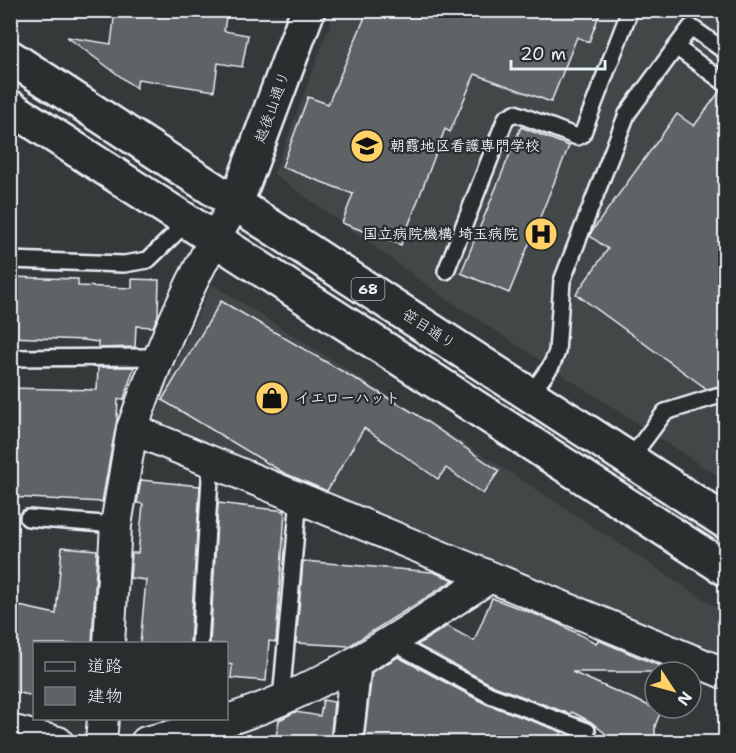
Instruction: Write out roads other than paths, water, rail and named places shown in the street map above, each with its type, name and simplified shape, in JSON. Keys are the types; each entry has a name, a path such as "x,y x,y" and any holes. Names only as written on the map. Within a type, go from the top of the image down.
{"main road":[{"name":"越後山通り","path":"236,203 308,10"},
{"name":"笹目通り","path":"10,57 726,522"},
{"path":"10,107 726,569"}],"street":[{"path":"109,642 116,525 132,429 200,231 236,203"},
{"path":"132,429 726,674"},
{"path":"228,715 281,700 356,662 489,578"},
{"path":"347,742 356,662"},
{"path":"101,742 103,720"},
{"path":"146,742 196,724"},
{"path":"10,729 58,742"}],"lane":[{"path":"446,271 506,118 515,113 577,137 582,135 630,10"},
{"path":"530,394 551,366 557,352 562,282 627,114 691,27 726,52"},
{"path":"676,47 725,83"},
{"path":"10,260 124,264 148,260 200,231"},
{"path":"10,358 145,357 156,361"},
{"path":"630,459 666,412 717,396"},
{"path":"200,642 211,462"},
{"path":"281,700 299,497"},
{"path":"28,518 116,525"},
{"path":"390,641 490,695 587,730"}],"place":[{"name":"朝霞地区看護専門学校","path":"367,146"},
{"name":"国立病院機構 埼玉病院","path":"541,234"},
{"name":"イエローハット","path":"272,398"}]}
